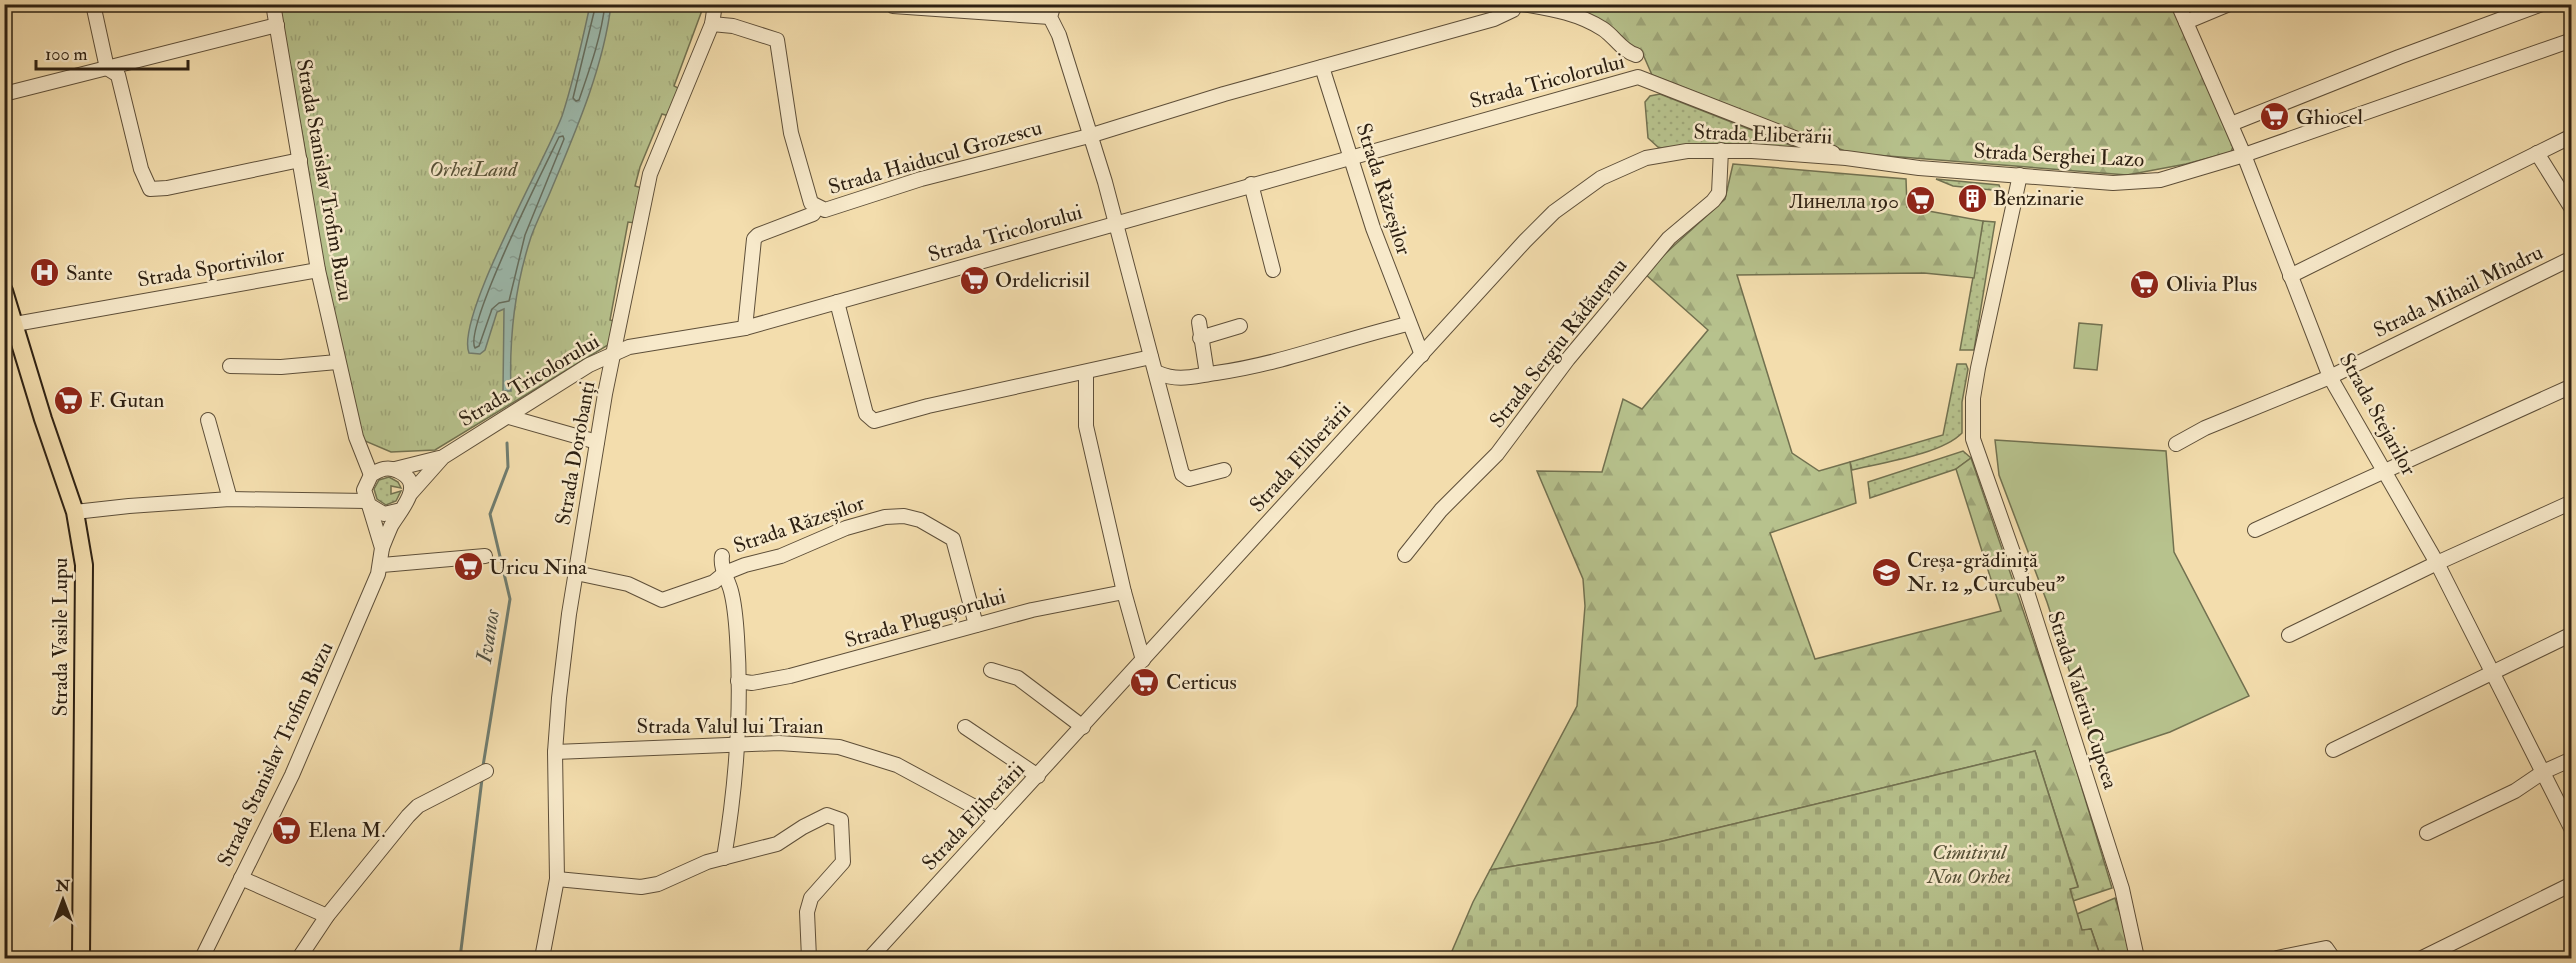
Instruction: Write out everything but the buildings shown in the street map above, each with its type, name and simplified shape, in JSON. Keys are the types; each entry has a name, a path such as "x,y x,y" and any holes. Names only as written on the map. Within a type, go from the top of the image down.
{"main road":[{"name":"Strada Vasile Lupu","path":"4,291 9,325 75,512 84,565 81,958"}],"street":[{"path":"93,4 107,68 118,75 141,169 150,189 166,188 300,160"},
{"name":"Strada Stanislav Trofim Buzu","path":"273,4 318,270 337,362 358,445 371,475"},
{"name":"Strada Dorobanți","path":"542,958 557,879 555,752 569,614 597,442 650,174 712,24 715,4"},
{"name":"Strada Haiducul Grozescu","path":"712,24 733,26 777,40 797,160 807,196 817,208 825,210 941,174 1089,136 1494,19 1513,9 1516,4"},
{"path":"1523,4 1571,13 1590,21 1606,31 1627,52 1636,55"},
{"name":"Strada Stejarilor","path":"2178,4 2244,155 2330,377 2437,563 2571,830"},
{"path":"2186,22 2229,4"},
{"path":"2231,124 2399,57 2541,4"},
{"path":"893,6 1052,11 1116,223"},
{"path":"4,94 277,25"},
{"name":"Strada Serghei Lazo","path":"1846,158 1919,168 2113,183 2160,180 2244,155 2571,40"},
{"name":"Strada Răzeșilor","path":"1322,67 1373,228 1408,324 1422,355"},
{"name":"Strada Tricolorului","path":"411,493 443,457 589,365 629,347 745,328 1251,184 1638,78 1846,158"},
{"path":"2290,276 2571,136"},
{"name":"Strada Eliberării","path":"870,958 1554,212 1601,178 1646,158 1687,151 1721,150 1846,158"},
{"name":"Strada Sergiu Rădăuțanu","path":"1405,555 1442,510 1497,454 1568,359 1669,238 1713,201 1719,192 1721,150"},
{"path":"2537,153 2571,209"},
{"name":"Strada Valeriu Cupcea","path":"2020,175 1978,368 1973,398 1972,439 2028,595 2108,844 2132,927 2137,958"},
{"path":"1251,184 1272,270"},
{"path":"745,328 754,239 758,235 813,214 817,208"},
{"name":"Strada Tricolorului","path":"1116,223 1151,357"},
{"name":"Strada Mihail Mîndru","path":"2176,444 2205,428 2330,377 2571,258"},
{"name":"Strada Sportivilor","path":"9,325 318,270"},
{"path":"837,302 866,414 871,420 1151,357 1158,373 1185,478 1224,470"},
{"path":"1198,322 1207,374"},
{"path":"1158,373 1184,380 1285,360 1408,324"},
{"path":"1200,338 1240,326"},
{"path":"230,366 281,367 337,362"},
{"path":"1086,372 1086,426 1124,592 1143,660"},
{"path":"2255,530 2571,386"},
{"path":"508,417 597,442"},
{"path":"208,420 230,499"},
{"name":"Strada Tricolorului","path":"395,469 443,457"},
{"path":"368,503 364,490 371,475 387,468 395,469 407,478 411,493 382,548"},
{"path":"75,512 230,499 368,503 384,514 401,510"},
{"path":"2289,635 2437,563 2571,502"},
{"name":"Strada Stanislav Trofim Buzu","path":"202,958 292,775 382,565 382,548 368,503"},
{"name":"Strada Răzeșilor","path":"576,573 628,584 662,600 714,582 725,573 781,556 865,522 904,516 920,520 952,539 976,625"},
{"path":"382,565 484,556"},
{"path":"722,556 720,565 725,573 735,610 738,681 736,744 724,858"},
{"name":"Strada Plugușorului","path":"738,681 752,683 790,676 1032,610 1124,592"},
{"path":"2333,750 2571,634"},
{"path":"991,670 1018,678 1083,727"},
{"path":"965,727 1038,776"},
{"name":"Strada Valul lui Traian","path":"555,752 736,744 819,745 868,754 897,765 997,819"},
{"path":"2427,833 2515,791 2543,772 2571,759"},
{"path":"299,958 327,916 418,806 486,771"},
{"path":"557,879 641,887 658,884 707,862 777,844 803,827 827,816 841,820 843,862 811,898 807,912 809,958"},
{"path":"241,878 327,916"},
{"path":"2422,958 2571,884"},
{"path":"2277,958 2330,953"}],"green space":[{"name":"OrheiLand","path":"277,5 704,5 674,86 680,89 669,116 662,114 640,167 635,186 642,188 635,223 628,222 610,320 617,322 608,345 435,450 391,452 365,441 360,435 328,296 302,133"},
{"path":"1544,5 2171,5 2234,144 2231,152 2186,164 2127,175 1850,153 1652,75 1642,52"},
{"path":"1660,94 1795,147 1711,144 1659,148 1648,138 1645,102 1650,96"},
{"path":"1733,164 1906,179 1907,207 1983,221 1974,278 1924,273 1737,275 1792,453 1819,471 1850,462 1856,503 1770,533 1815,659 2001,611 1956,469 1971,458 2068,742 2112,888 2073,901 2070,889 2078,886 2035,751 1659,842 1490,870 1577,706 1585,606 1583,579 1537,471 1602,472 1623,399 1642,409 1708,330 1644,273 1725,199"},
{"path":"1936,179 1999,185 2001,191 1953,186"},
{"path":"1983,221 1995,222 1974,350 1960,350"},
{"path":"2079,323 2102,325 2097,370 2074,368"},
{"path":"1957,364 1966,364 1968,369 1962,402 1962,433 1940,447 1926,452 1852,470 1850,462 1943,435"},
{"path":"1995,440 2166,451 2174,552 2249,696 2170,732 2097,756 2047,602 1999,475"},
{"path":"1963,451 1971,458 1956,469 1870,498 1868,482"},
{"path":"389,477 398,482 401,488 391,486 391,494 401,491 396,501 386,505 377,499 374,489 379,480"},
{"name":"Cimitirul Nou Orhei","path":"2035,751 2078,887 2070,889 2082,930 2091,929 2101,958 1449,958 1473,902 1490,870 1659,842"},
{"path":"2115,898 2133,954 2132,958 2101,958 2091,929 2082,931 2077,914"}],"water":[{"path":"590,5 611,5 607,29 586,102 525,256 514,313 511,391 503,391 504,309 497,312 485,350 480,354 469,353 468,335 475,307 488,274 562,116"}],"waterway":[{"name":"Ivanos","path":"483,766 510,599 490,514 508,467 507,443"},
{"name":"Ivanos","path":"460,958 482,779"}],"place":[{"name":"Ghiocel","path":"2275,117"},
{"name":"Benzinarie","path":"1972,198"},
{"name":"Линелла 190","path":"1920,201"},
{"name":"Sante","path":"45,273"},
{"name":"Ordelicrisil","path":"974,280"},
{"name":"Olivia Plus","path":"2145,284"},
{"name":"F. Gutan","path":"68,400"},
{"name":"Uricu Nina","path":"468,567"},
{"name":"Creșa-grădiniță Nr. 12 „Curcubeu”","path":"1886,572"},
{"name":"Certicus","path":"1145,682"},
{"name":"Elena M.","path":"287,830"}]}
